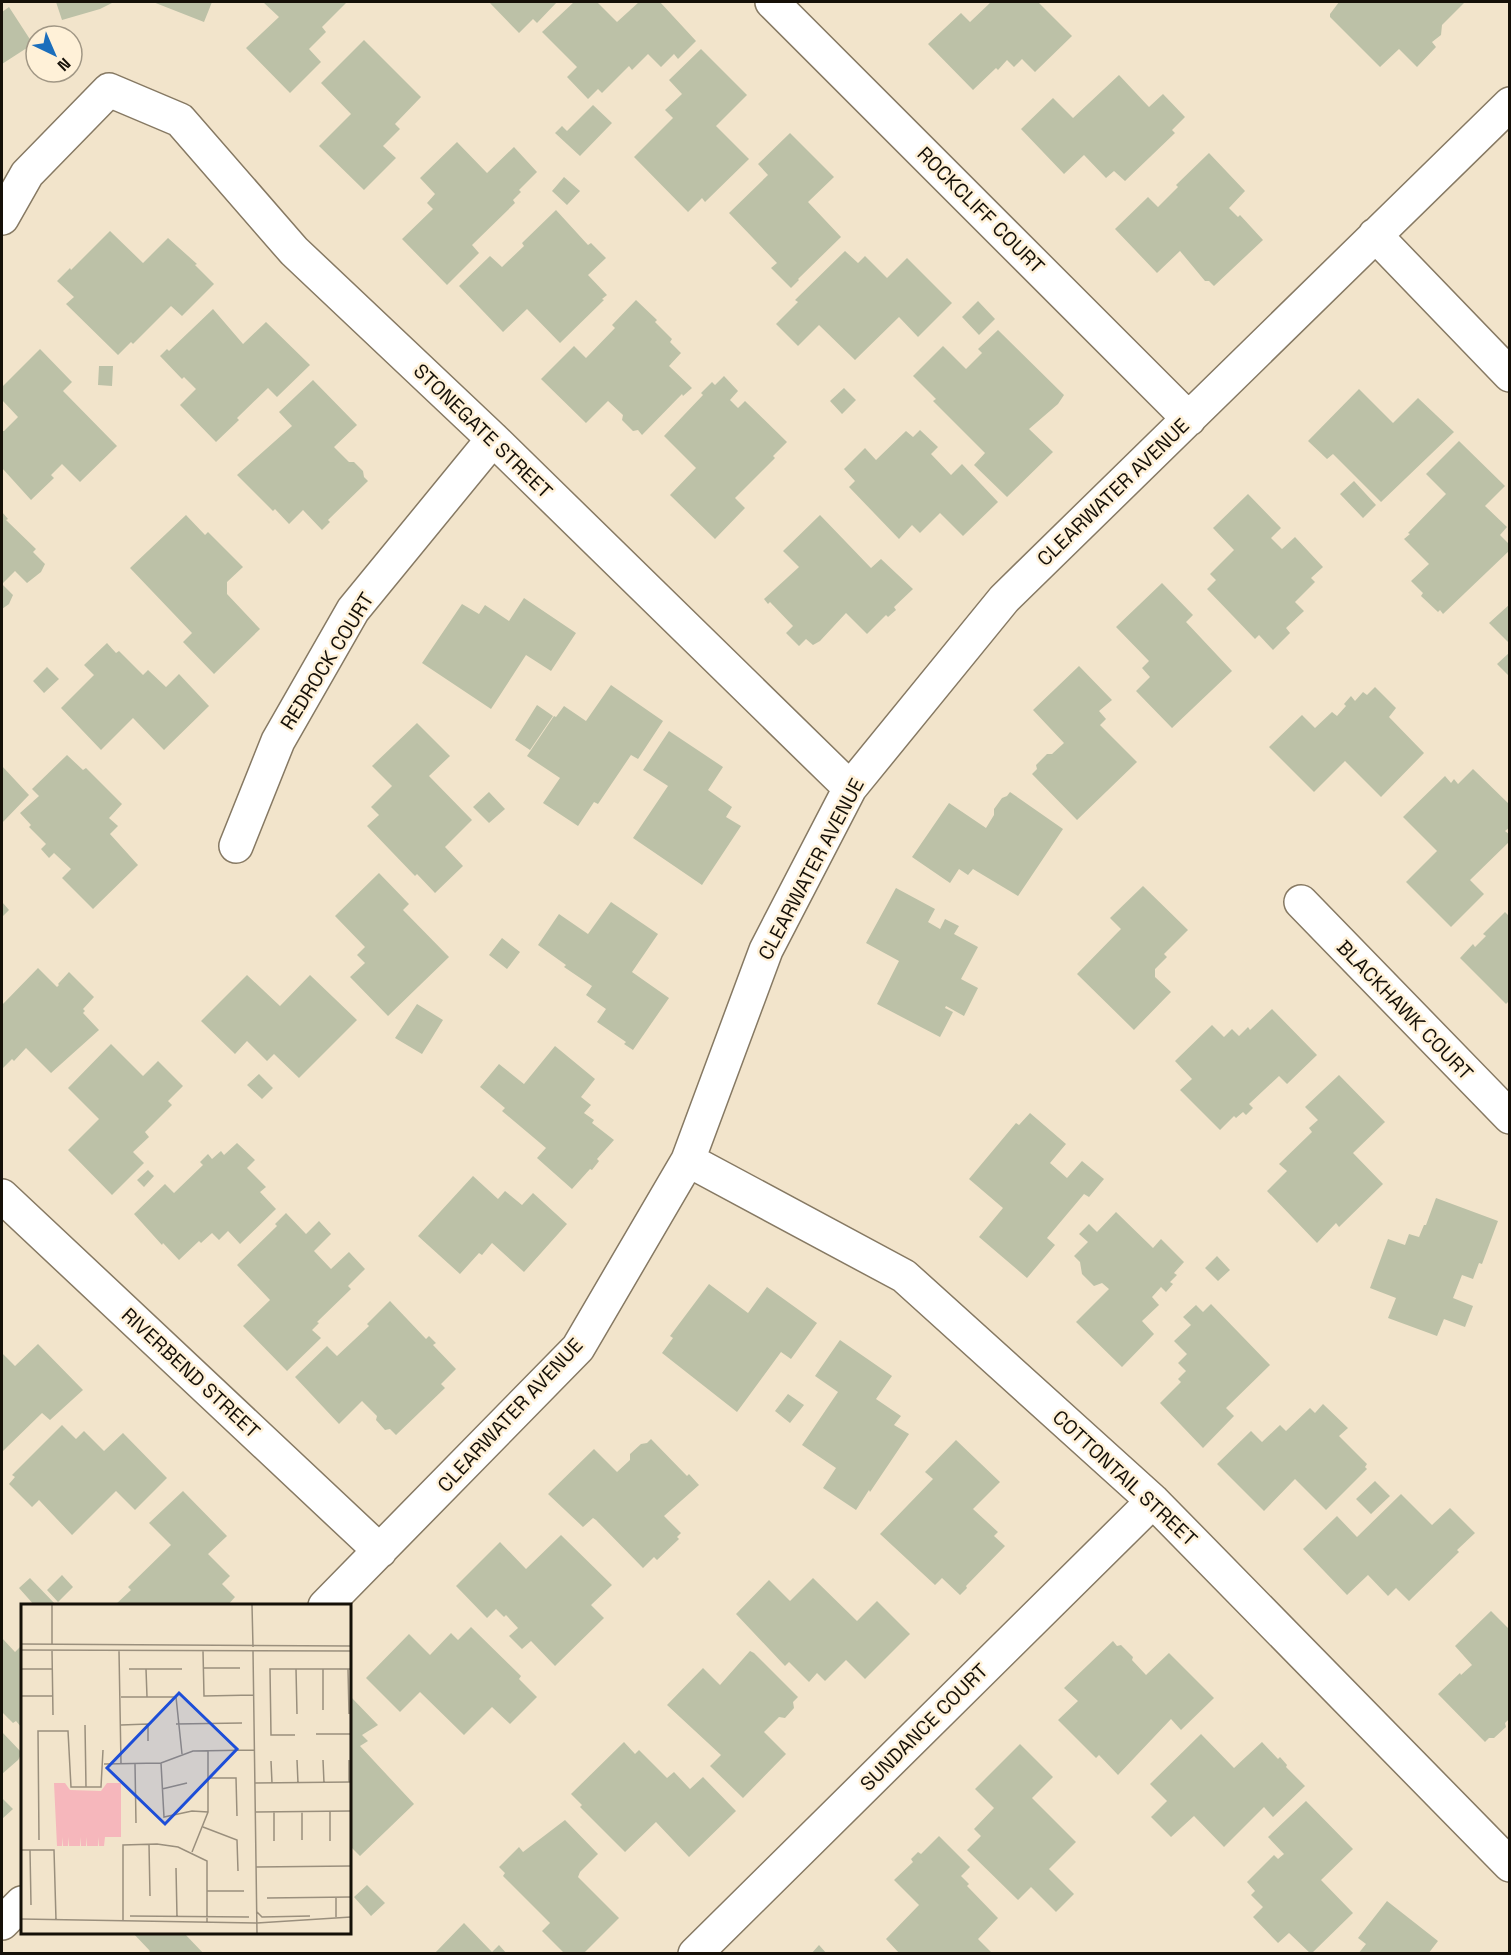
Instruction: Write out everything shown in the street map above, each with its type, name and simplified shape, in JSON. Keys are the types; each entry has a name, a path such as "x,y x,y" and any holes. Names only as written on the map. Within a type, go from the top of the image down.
{"street":[{"name":"ROCKCLIFF COURT","path":"772,2 1189,419"},
{"name":"STONEGATE STREET","path":"2,218 27,174 109,90 180,120 294,251 493,440 850,788"},
{"name":"CLEARWATER AVENUE","path":"325,1604 380,1551 578,1348 688,1160 766,950 850,788 1004,599 1509,104"},
{"path":"1375,235 1509,375"},
{"name":"REDROCK COURT","path":"236,846 278,741 353,610 493,440"},
{"name":"BLACKHAWK COURT","path":"1301,902 1509,1118"},
{"name":"COTTONTAIL STREET","path":"688,1160 904,1276 1153,1500 1509,1865"},
{"name":"RIVERBEND STREET","path":"3,1200 380,1551"},
{"name":"SUNDANCE COURT","path":"694,1953 1153,1500"},
{"path":"2,1923 21,1904"}],"building":[{"path":"56,2 114,2 100,9 62,20"},
{"path":"153,2 212,2 204,22"},
{"path":"263,2 347,2 322,27 326,32 309,49 321,62 290,93 246,48 279,17"},
{"path":"489,2 557,2 537,23 533,19 519,33"},
{"path":"574,2 597,2 617,22 639,2 660,2 696,41 678,59 674,54 661,67 648,54 632,70 629,66 602,93 598,89 588,99 567,77 577,67 542,32"},
{"path":"991,2 1038,2 1072,36 1035,72 1022,59 1014,67 1007,60 973,90 928,44 961,13 970,22"},
{"path":"1339,2 1465,2 1442,25 1441,35 1432,42 1436,47 1417,67 1399,49 1380,67 1330,17"},
{"path":"9,7 24,30 24,50 2,64 2,12"},
{"path":"364,40 421,97 395,124 400,129 383,146 396,158 364,190 319,146 351,114 321,83"},
{"path":"701,49 747,95 716,126 749,159 705,202 702,198 688,212 634,157 673,118 665,110 682,94 669,80"},
{"path":"1119,75 1149,107 1163,94 1185,117 1172,130 1175,133 1125,181 1114,171 1106,178 1084,155 1064,174 1021,129 1053,98 1073,118"},
{"path":"593,105 612,123 580,156 555,133 562,126 567,131"},
{"path":"790,133 834,177 808,202 841,237 791,288 771,268 777,263 729,213 768,175 758,164"},
{"path":"457,142 487,173 514,147 537,172 519,190 521,192 513,200 515,203 472,245 479,253 447,285 402,239 433,209 427,203 435,194 420,178"},
{"path":"1209,153 1245,191 1229,208 1238,217 1240,215 1263,240 1214,286 1209,281 1205,281 1180,251 1157,273 1115,229 1148,197 1158,207 1178,187 1176,185"},
{"path":"564,177 580,191 567,205 552,191"},
{"path":"556,210 588,245 591,243 606,258 588,275 607,295 560,343 527,309 503,332 459,286 490,256 502,267 524,246 522,243"},
{"path":"110,231 143,263 168,238 197,264 195,265 214,284 182,316 171,306 133,344 131,342 118,355 66,304 74,297 57,281"},
{"path":"845,251 858,263 865,256 887,278 907,258 952,303 918,337 899,317 855,360 819,325 798,346 776,324 798,302 795,300"},
{"path":"636,300 657,320 655,322 672,339 670,342 681,353 669,366 692,388 683,396 682,394 642,435 638,430 633,431 622,420 623,415 608,401 586,423 541,379 574,346 586,358 615,328 612,325"},
{"path":"978,301 995,319 979,335 962,317"},
{"path":"213,309 243,344 266,322 310,365 277,397 268,388 216,442 180,405 196,389 184,377 182,379 160,356 167,349 169,351"},
{"path":"998,330 1064,395 1058,404 1029,429 1053,452 1007,497 974,465 985,453 933,401 936,399 913,376 943,346 966,369 982,353 978,349"},
{"path":"40,349 72,382 63,391 117,446 80,482 62,464 51,475 54,478 31,500 2,468 2,431 18,417 2,400 2,387"},
{"path":"99,366 113,366 112,386 98,385"},
{"path":"724,376 738,391 730,400 738,408 745,401 787,442 773,456 775,458 735,498 745,508 715,539 670,495 696,468 664,436 703,395 701,393 712,382 715,385"},
{"path":"313,380 357,425 334,447 349,462 354,462 363,471 368,481 328,520 330,522 322,530 303,510 289,524 237,475 292,426 279,412"},
{"path":"844,388 856,400 842,414 830,401"},
{"path":"1359,389 1393,423 1418,398 1454,432 1381,502 1333,454 1327,459 1308,441"},
{"path":"920,430 938,447 931,454 951,475 962,464 998,502 963,536 940,513 920,533 912,525 899,539 849,487 855,481 844,469 865,448 876,460 906,431 913,437"},
{"path":"1459,441 1505,486 1485,506 1507,527 1500,535 1510,545 1510,550 1443,614 1421,596 1423,593 1411,581 1429,564 1404,539 1446,494 1426,474"},
{"path":"1354,481 1376,505 1363,518 1340,494"},
{"path":"1248,494 1281,528 1271,538 1282,549 1295,537 1323,567 1311,578 1315,582 1295,602 1304,611 1286,628 1290,633 1273,650 1259,635 1255,639 1207,589 1216,580 1210,574 1234,550 1213,528"},
{"path":"2,512 8,519 6,520 36,549 33,552 45,564 41,572 27,583 15,571 2,584"},
{"path":"186,515 205,535 208,532 243,567 227,582 227,594 260,629 214,674 183,642 192,633 130,568"},
{"path":"820,515 871,568 881,559 913,589 894,607 896,610 888,617 886,615 867,634 846,613 820,641 813,645 806,639 799,646 786,633 793,626 770,602 768,604 764,599 799,567 783,551"},
{"path":"1162,583 1193,615 1186,622 1232,671 1172,728 1136,691 1150,677 1142,668 1149,661 1116,627"},
{"path":"2,584 13,595 9,604 2,609"},
{"path":"524,598 576,633 551,671 526,655 491,709 422,663 462,604 479,614 485,605 509,621"},
{"path":"1510,604 1510,644 1489,623"},
{"path":"107,643 116,653 119,651 143,675 148,670 166,687 179,674 209,706 164,750 133,718 101,750 61,708 94,675 84,665"},
{"path":"1510,652 1510,677 1497,664"},
{"path":"1079,666 1112,700 1099,711 1106,719 1100,725 1137,762 1077,820 1032,774 1037,769 1036,765 1047,754 1052,754 1064,743 1033,710"},
{"path":"47,667 59,679 44,693 33,681"},
{"path":"611,685 663,721 638,759 631,755 598,804 594,802 578,826 543,803 560,778 527,756 554,716 556,717 564,706 586,721"},
{"path":"1375,687 1396,708 1389,717 1424,753 1381,797 1345,761 1314,792 1269,747 1302,715 1315,728 1332,712 1337,716 1351,696 1355,701 1363,692 1367,695"},
{"path":"537,705 553,716 530,750 515,740"},
{"path":"417,723 450,756 429,776 472,820 445,847 463,866 435,893 417,874 415,876 367,826 379,815 371,807 392,786 372,766"},
{"path":"669,731 723,767 708,790 732,807 726,817 741,826 702,885 633,838 668,786 643,770"},
{"path":"67,755 83,770 86,768 122,804 109,818 118,826 110,834 138,865 93,909 62,878 71,869 54,853 49,858 41,849 46,844 29,827 31,825 20,813 39,796 32,789"},
{"path":"2,766 29,795 2,823"},
{"path":"1473,769 1510,805 1510,827 1505,831 1510,835 1510,841 1470,880 1484,894 1451,927 1406,882 1437,851 1403,817 1445,776 1451,783 1454,779 1458,784"},
{"path":"489,792 505,809 489,823 473,807"},
{"path":"1010,792 1063,829 1018,896 973,869 968,875 959,869 950,883 912,857 949,803 986,828 994,815 994,809"},
{"path":"379,873 409,904 403,910 449,957 388,1016 350,977 365,963 357,955 365,947 335,916"},
{"path":"1143,886 1188,930 1164,954 1167,957 1155,969 1155,977 1171,992 1134,1030 1077,974 1121,929 1110,918"},
{"path":"896,888 935,909 928,922 940,929 945,919 959,926 954,934 978,947 961,979 978,988 964,1016 946,1006 945,1008 953,1012 940,1037 877,1004 899,961 866,943"},
{"path":"2,902 9,910 2,917"},
{"path":"611,902 658,934 632,972 669,998 633,1050 624,1044 626,1042 597,1022 606,1009 586,995 592,986 538,945 559,914 588,934"},
{"path":"1505,912 1510,917 1510,1000 1506,1004 1460,958 1473,944 1475,947 1486,936 1483,934"},
{"path":"502,938 520,952 507,969 489,955"},
{"path":"38,968 57,987 69,972 94,997 83,1009 85,1011 83,1013 99,1030 51,1073 26,1048 14,1061 12,1059 2,1069 2,1005"},
{"path":"247,975 280,1006 310,975 357,1020 299,1078 274,1054 267,1061 247,1041 235,1054 201,1021"},
{"path":"417,1004 443,1020 422,1054 395,1038"},
{"path":"1272,1009 1317,1055 1287,1084 1279,1076 1249,1104 1253,1108 1246,1115 1243,1112 1236,1118 1234,1116 1220,1130 1180,1090 1192,1079 1175,1061 1212,1025 1224,1037 1232,1029 1239,1036 1248,1027 1250,1030"},
{"path":"111,1044 143,1076 158,1061 183,1086 168,1101 172,1105 145,1132 149,1137 133,1152 144,1163 112,1195 68,1150 99,1119 68,1088"},
{"path":"555,1046 595,1079 581,1097 591,1105 584,1113 594,1120 592,1123 614,1140 597,1159 599,1161 592,1170 590,1169 572,1189 537,1158 546,1148 502,1111 505,1108 480,1087 499,1064 524,1084"},
{"path":"259,1074 273,1088 262,1099 247,1085"},
{"path":"1339,1075 1385,1122 1353,1153 1383,1184 1339,1227 1336,1223 1317,1243 1267,1191 1287,1171 1279,1164 1312,1132 1309,1128 1318,1120 1305,1107"},
{"path":"1030,1113 1066,1144 1050,1163 1067,1178 1082,1161 1104,1179 1089,1197 1084,1194 1047,1238 1055,1245 1027,1278 979,1237 1003,1208 969,1179 1016,1123 1019,1125"},
{"path":"237,1143 255,1160 247,1168 266,1187 260,1192 276,1209 240,1244 228,1231 219,1240 212,1233 201,1243 199,1241 179,1260 134,1214 165,1184 174,1193 203,1165 200,1162 208,1154 212,1159 221,1151 224,1155"},
{"path":"148,1170 154,1176 144,1187 137,1180"},
{"path":"473,1176 498,1199 505,1191 522,1205 533,1193 567,1224 524,1272 492,1243 482,1255 479,1253 460,1274 418,1236"},
{"path":"1436,1198 1498,1221 1482,1264 1479,1263 1473,1279 1462,1275 1453,1298 1473,1306 1465,1327 1444,1319 1437,1336 1388,1318 1396,1298 1370,1288 1388,1239 1405,1245 1409,1234 1419,1237"},
{"path":"1116,1212 1153,1248 1161,1239 1184,1262 1174,1273 1177,1275 1170,1282 1173,1284 1166,1292 1161,1287 1152,1297 1159,1305 1142,1321 1154,1334 1122,1367 1076,1322 1109,1289 1102,1283 1094,1286 1082,1274 1080,1262 1074,1256 1088,1242 1079,1234 1089,1224 1097,1232"},
{"path":"286,1213 306,1234 319,1221 331,1234 314,1251 331,1269 349,1252 365,1269 348,1286 351,1289 317,1322 319,1323 312,1330 321,1338 287,1371 243,1326 270,1300 237,1265 277,1226 275,1224"},
{"path":"1217,1256 1230,1270 1218,1281 1205,1268"},
{"path":"709,1284 748,1313 767,1287 817,1323 791,1359 781,1352 737,1412 662,1353 673,1338 670,1336"},
{"path":"390,1301 426,1339 429,1336 436,1343 433,1345 456,1369 441,1384 445,1388 396,1435 390,1429 385,1430 376,1420 377,1416 362,1401 339,1424 295,1377 327,1346 337,1356 369,1326 367,1324"},
{"path":"1211,1304 1270,1365 1226,1408 1234,1416 1203,1448 1160,1403 1181,1382 1178,1379 1186,1371 1178,1363 1187,1354 1174,1341 1191,1325 1183,1317 1196,1305 1203,1312"},
{"path":"840,1340 892,1376 876,1399 901,1416 894,1425 909,1434 856,1510 823,1488 836,1468 802,1445 838,1392 815,1376"},
{"path":"38,1344 83,1390 50,1420 42,1413 2,1452 2,1353 15,1366"},
{"path":"788,1394 804,1405 790,1423 775,1411"},
{"path":"1323,1404 1348,1428 1339,1436 1367,1464 1365,1467 1367,1469 1326,1510 1295,1479 1264,1511 1217,1464 1251,1431 1262,1442 1280,1425 1286,1431 1310,1408 1315,1413"},
{"path":"62,1425 76,1439 84,1431 104,1451 123,1433 167,1478 135,1510 116,1491 72,1535 39,1500 32,1507 9,1484 15,1477 12,1475"},
{"path":"651,1439 687,1476 689,1474 699,1485 664,1516 681,1533 677,1537 679,1539 657,1560 654,1557 643,1568 596,1520 593,1518 583,1527 548,1494 594,1449 617,1472 630,1460 630,1454"},
{"path":"956,1440 1000,1482 973,1509 998,1532 994,1536 1005,1546 960,1595 942,1578 935,1585 880,1534 933,1479 925,1472"},
{"path":"1375,1481 1390,1496 1371,1514 1356,1499"},
{"path":"183,1491 227,1536 208,1554 230,1576 222,1584 235,1597 229,1604 116,1604 131,1590 128,1587 171,1545 149,1523"},
{"path":"1401,1494 1432,1525 1450,1508 1475,1533 1409,1601 1396,1588 1388,1596 1368,1575 1347,1595 1303,1549 1337,1516 1357,1537"},
{"path":"561,1535 612,1585 591,1605 604,1618 555,1666 531,1641 522,1649 509,1636 518,1628 506,1615 504,1617 496,1609 487,1618 456,1586 500,1542 526,1569"},
{"path":"62,1575 73,1587 58,1602 47,1590"},
{"path":"30,1578 55,1604 33,1604 19,1588"},
{"path":"813,1578 857,1621 877,1601 910,1634 865,1679 846,1660 825,1681 817,1673 809,1682 789,1662 785,1666 736,1614 769,1580 790,1601"},
{"path":"1491,1611 1510,1630 1510,1718 1505,1723 1506,1727 1494,1738 1489,1738 1485,1742 1438,1694 1472,1665 1455,1646"},
{"path":"471,1627 521,1676 519,1679 537,1697 510,1724 492,1707 464,1735 420,1692 400,1712 366,1678 409,1634 430,1655 451,1633 458,1640"},
{"path":"2,1638 15,1652 21,1646 21,1727 16,1721 13,1723 2,1712"},
{"path":"1113,1641 1117,1646 1121,1645 1133,1657 1132,1660 1146,1675 1169,1653 1214,1698 1181,1730 1171,1719 1118,1775 1099,1755 1096,1758 1058,1720 1078,1701 1064,1688"},
{"path":"750,1651 798,1697 793,1702 794,1708 785,1718 779,1717 764,1732 786,1754 743,1798 710,1766 721,1755 667,1705 703,1668 720,1685"},
{"path":"351,1697 378,1725 362,1735 368,1741 360,1746 414,1804 360,1856 351,1847"},
{"path":"2,1732 21,1755 2,1774"},
{"path":"1201,1734 1234,1768 1262,1742 1278,1759 1280,1757 1287,1765 1286,1767 1305,1786 1273,1817 1264,1807 1224,1847 1194,1816 1171,1837 1151,1817 1167,1801 1150,1784"},
{"path":"624,1742 635,1754 639,1750 667,1778 674,1772 690,1789 703,1777 736,1811 689,1857 656,1822 625,1852 580,1807 582,1805 571,1794"},
{"path":"1020,1744 1053,1777 1032,1798 1076,1842 1049,1869 1074,1894 1056,1912 1031,1887 1018,1900 967,1850 981,1836 974,1829 994,1808 975,1789"},
{"path":"2,1798 13,1809 2,1819"},
{"path":"1306,1801 1353,1849 1321,1880 1353,1913 1311,1954 1289,1933 1278,1943 1253,1917 1263,1907 1251,1895 1255,1891 1247,1882 1274,1855 1278,1859 1284,1854 1268,1837"},
{"path":"565,1820 598,1854 578,1877 619,1918 583,1954 565,1954 542,1931 550,1923 503,1876 505,1873 499,1867 519,1847 523,1852"},
{"path":"939,1836 970,1867 961,1876 969,1884 967,1886 998,1918 978,1939 993,1954 900,1954 886,1939 919,1905 894,1880 913,1862 911,1859 918,1852 921,1854"},
{"path":"367,1885 385,1903 371,1916 354,1897"},
{"path":"1387,1901 1438,1941 1428,1954 1358,1954 1366,1944 1358,1938"},
{"path":"464,1923 492,1952 499,1945 507,1954 434,1954"},
{"path":"134,1934 185,1934 204,1954 148,1954 150,1951"},
{"path":"819,1945 827,1954 811,1954"}]}
